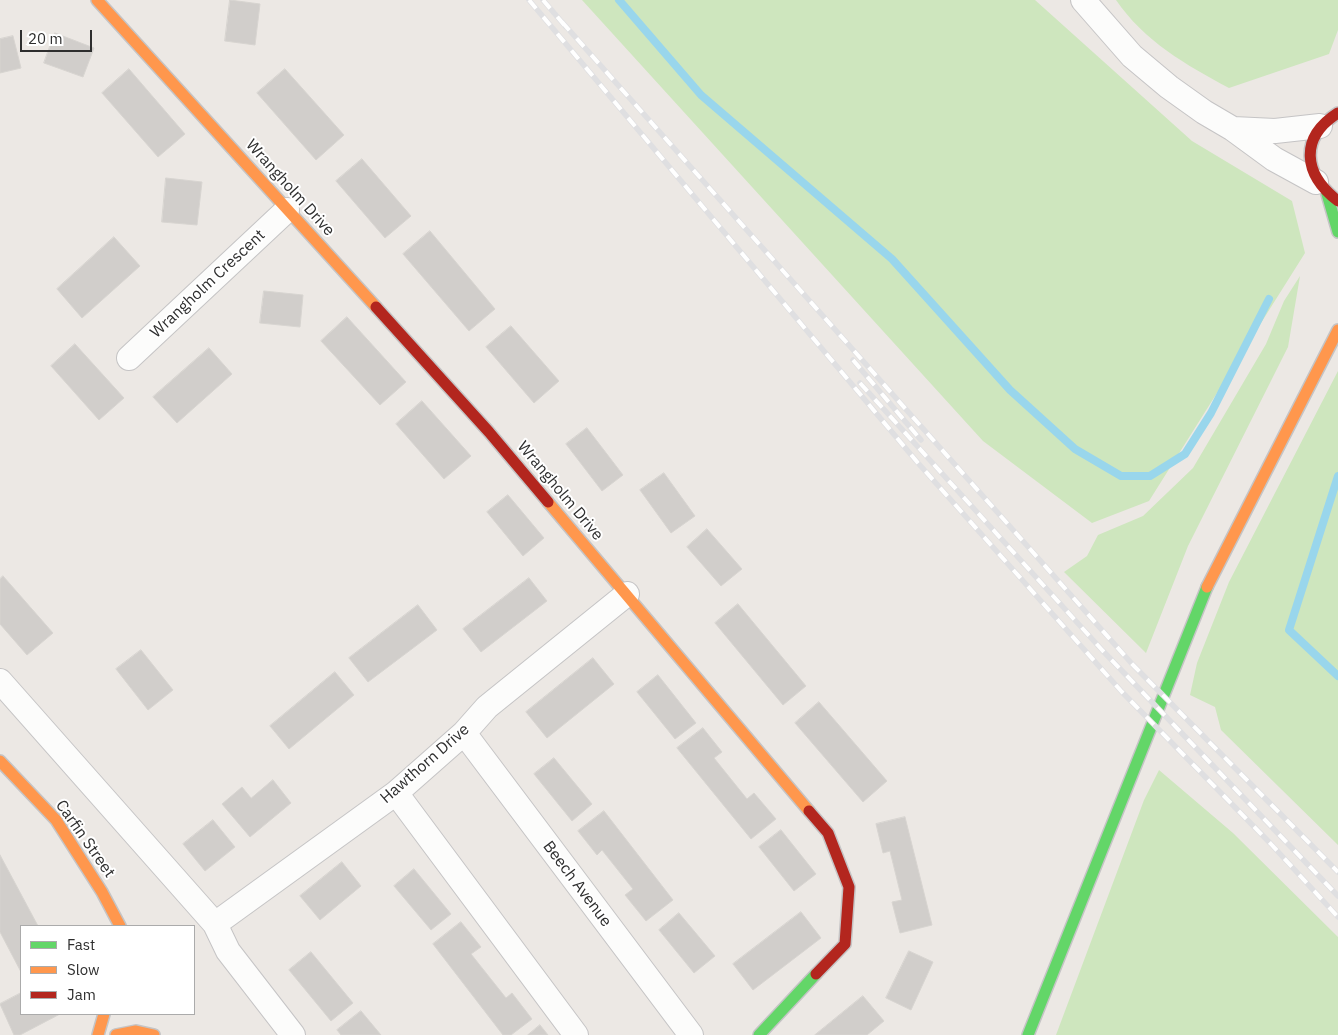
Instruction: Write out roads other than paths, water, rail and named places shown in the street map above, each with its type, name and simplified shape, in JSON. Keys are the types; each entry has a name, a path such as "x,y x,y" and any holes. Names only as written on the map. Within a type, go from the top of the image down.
{"street":[{"name":"Wrangholm Drive","path":"97,0 489,432 828,833 849,887 845,944 759,1035"},
{"path":"1083,0 1132,56 1168,87 1204,112 1233,128 1274,159 1338,200"},
{"path":"1338,100 1330,118 1313,138 1310,151 1310,167 1321,188 1338,232"},
{"path":"1233,128 1275,131 1330,118"},
{"name":"Wrangholm Crescent","path":"128,358 287,210"},
{"path":"1028,1035 1206,587 1338,330"},
{"name":"Hawthorn Drive","path":"215,924 396,793 464,733 487,707 627,594"},
{"path":"0,682 215,924 228,951 293,1035"},
{"name":"Beech Avenue","path":"464,733 691,1035"},
{"name":"Carfin Street","path":"0,762 56,820 102,892 119,925"},
{"path":"396,793 576,1035"},
{"name":"Carfin Street","path":"102,892 107,925"},
{"path":"98,1035 104,1015"},
{"path":"116,1035 135,1027 154,1035"}],"waterway":[{"path":"619,0 701,95 892,259 1010,390 1075,449 1121,476 1150,476 1185,454 1211,413 1269,299"},
{"path":"1338,476 1289,630 1338,676"}],"railway":[{"path":"529,0 918,463 1122,692 1270,843 1338,917"},
{"path":"543,0 566,27"},
{"path":"562,22 1133,665 1338,872"},
{"path":"853,360 921,440"},
{"path":"860,383 1103,651 1338,896"}]}
